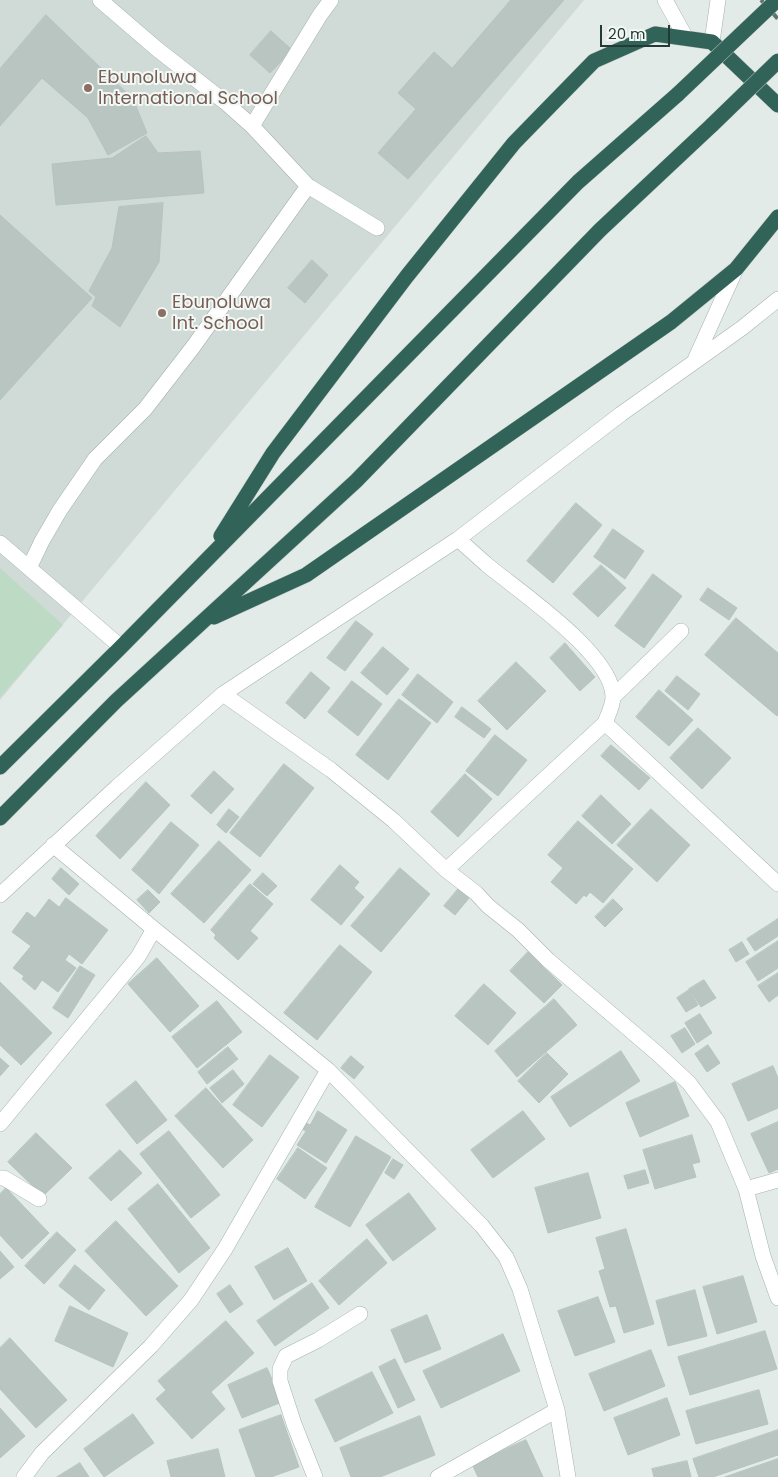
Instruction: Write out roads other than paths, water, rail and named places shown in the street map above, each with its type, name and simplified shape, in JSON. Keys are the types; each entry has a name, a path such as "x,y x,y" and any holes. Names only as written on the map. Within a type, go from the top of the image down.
{"highway":[{"path":"0,767 121,647 578,182 678,94 777,0"},
{"path":"206,560 273,453 407,276 514,143 594,61 655,34 712,42 778,105"},
{"path":"0,818 116,701 356,480 600,230 778,61"},
{"path":"201,623 306,575 671,322 736,269 778,217"}],"street":[{"path":"100,0 252,126 308,186 377,228"},
{"path":"252,126 331,0"},
{"path":"665,0 686,38"},
{"path":"712,42 718,0"},
{"path":"29,568 60,510 95,459 146,409 308,186"},
{"path":"693,363 736,269"},
{"path":"0,896 53,845 223,694 458,539 621,414 742,328 778,300"},
{"path":"458,539 486,564 548,613 588,650 607,676 613,697"},
{"path":"0,544 121,647"},
{"path":"446,870 605,723 613,697 681,631"},
{"path":"223,694 331,770 393,820 446,870 476,893 488,906 518,930 548,960 689,1083 718,1122 746,1189 763,1256 778,1298"},
{"path":"605,723 778,884"},
{"path":"53,845 328,1070 482,1226 506,1257 520,1289 557,1410 568,1477"},
{"path":"0,1124 138,957 154,929"},
{"path":"24,1477 42,1453 151,1346 191,1300 225,1248 328,1070"},
{"path":"0,1178 4,1178 39,1199"},
{"path":"746,1189 778,1180"},
{"path":"315,1477 282,1390 280,1368 286,1356 318,1340 360,1314"},
{"path":"438,1477 557,1410"}],"railway":[{"path":"761,0 778,19"}],"place":[{"name":"Ebunoluwa International School","path":"88,88"},
{"name":"Ebunoluwa Int. School","path":"162,313"}]}
